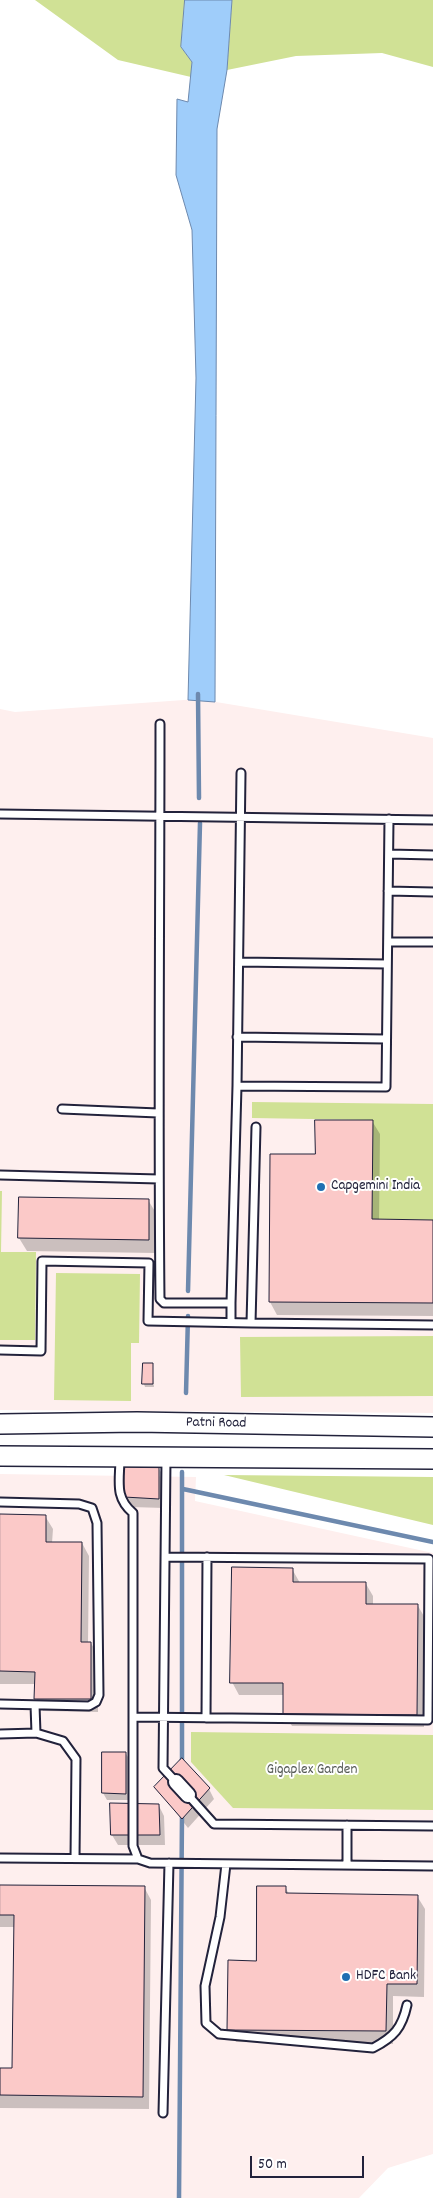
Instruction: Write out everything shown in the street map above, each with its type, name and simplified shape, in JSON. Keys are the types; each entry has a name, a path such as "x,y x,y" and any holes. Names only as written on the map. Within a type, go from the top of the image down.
{"main road":[{"name":"Patni Road","path":"0,1424 137,1422 433,1428"},
{"path":"0,1456 433,1459"}],"street":[{"path":"176,1782 188,1795"}],"lane":[{"path":"160,724 158,1113 160,1299 164,1303 172,1304 231,1303"},
{"path":"228,1322 231,1303 237,1086 241,774"},
{"path":"0,814 433,820"},
{"path":"237,1086 386,1088 389,819"},
{"path":"388,854 433,855"},
{"path":"388,891 433,892"},
{"path":"388,942 433,942"},
{"path":"238,962 387,964"},
{"path":"238,1038 386,1039"},
{"path":"62,1109 158,1113"},
{"path":"251,1323 256,1127"},
{"path":"0,1175 159,1179"},
{"path":"0,1350 41,1350 42,1261 149,1262 148,1321 433,1325"},
{"path":"120,1457 120,1494 123,1504 134,1513 133,1846 138,1859"},
{"path":"166,1458 163,1768 176,1782"},
{"path":"0,1502 79,1504 92,1508 97,1523 99,1695 96,1702 89,1706 0,1704"},
{"path":"133,1718 428,1720 429,1559 165,1557"},
{"path":"206,1718 207,1557"},
{"path":"34,1705 36,1733"},
{"path":"0,1734 36,1733 63,1741 76,1758 75,1858"},
{"path":"188,1795 214,1824 433,1826"},
{"path":"347,1825 347,1865"},
{"path":"0,1858 138,1859 150,1863 433,1866"},
{"path":"163,2113 169,1863"},
{"path":"226,1864 220,1917 205,1986 206,2023 219,2034 373,2048 388,2040 403,2023 407,2005"}],"shaded area":[{"path":"198,699 433,738 433,1413 0,1410 0,709 15,712"},
{"name":"Gigaplex Garden","path":"0,1474 196,1477 195,1501 433,1553 433,2154 388,2168 359,2198 0,2198"}],"green space":[{"path":"35,0 185,0 181,47 192,62 191,77 118,60"},
{"path":"232,0 433,0 433,67 382,53 296,56 227,70"},
{"path":"252,1102 433,1104 433,1220 372,1219 373,1120 252,1118"},
{"path":"0,1191 2,1191 1,1252 36,1252 35,1340 0,1340"},
{"path":"56,1273 140,1274 139,1343 131,1343 131,1401 54,1400"},
{"path":"433,1336 433,1396 241,1397 240,1337"},
{"path":"224,1475 433,1477 433,1525"},
{"name":"Gigaplex Garden","path":"191,1732 433,1735 433,1810 233,1808 191,1762"}],"water":[{"path":"185,0 232,0 227,70 217,129 215,702 188,700 196,378 192,230 176,175 177,99 188,102 192,62 181,47"}],"building":[{"name":"Capgemini India","path":"315,1120 373,1120 372,1219 433,1220 433,1303 269,1302 270,1154 315,1154"},
{"path":"19,1197 149,1199 149,1240 18,1238"},
{"path":"143,1363 153,1363 153,1384 142,1384"},
{"path":"124,1464 159,1466 159,1499 124,1497"},
{"path":"0,1514 46,1515 46,1542 82,1542 81,1642 91,1642 91,1699 34,1699 35,1672 0,1671"},
{"path":"232,1567 293,1568 293,1582 366,1582 366,1604 418,1604 417,1715 283,1714 283,1683 230,1683"},
{"path":"102,1752 126,1752 126,1794 102,1793"},
{"path":"182,1758 210,1788 182,1819 154,1787"},
{"path":"110,1803 159,1804 160,1835 111,1835"},
{"path":"0,1885 145,1886 143,2097 0,2095 0,2068 12,2068 14,1915 0,1915"},
{"path":"257,1886 286,1886 286,1893 418,1895 417,1984 387,1984 386,2031 227,2030 228,1960 256,1961"}],"waterway":[{"path":"198,694 199,798"},
{"path":"188,1291 200,823"},
{"path":"186,1393 188,1316"},
{"path":"182,1472 182,1764"},
{"path":"183,1489 433,1542"},
{"path":"179,2198 182,1814"}],"place":[{"name":"Capgemini India","path":"321,1187"},
{"name":"HDFC Bank","path":"346,1977"}]}
